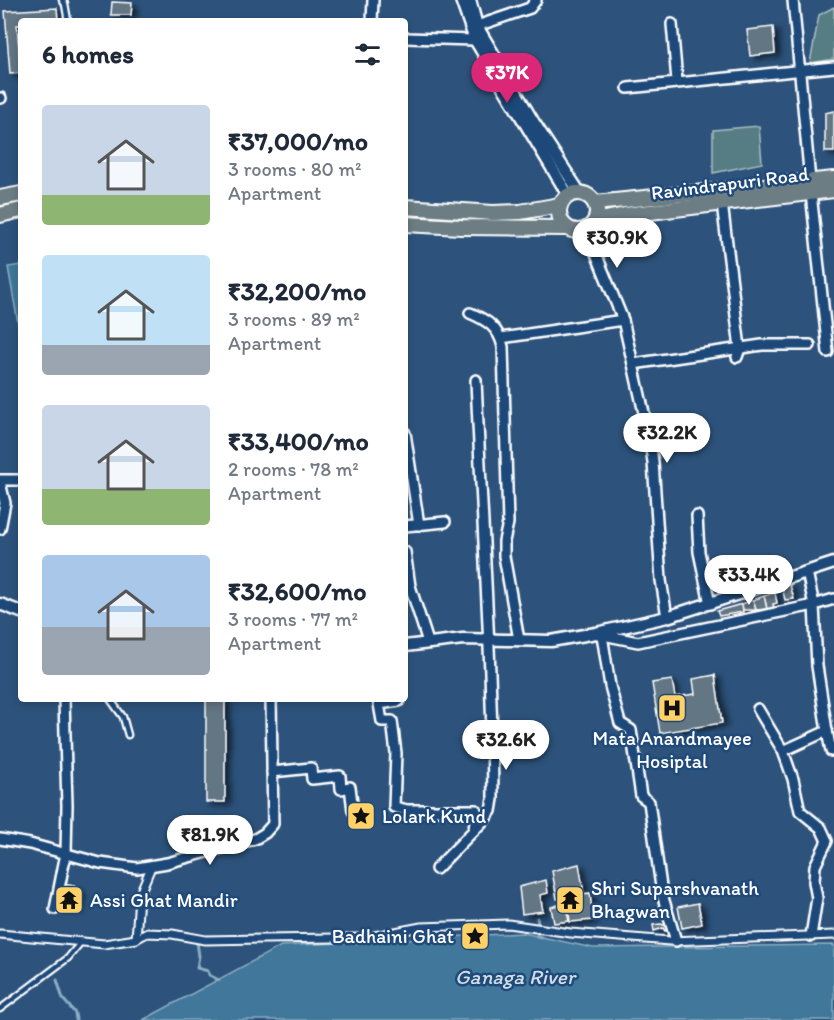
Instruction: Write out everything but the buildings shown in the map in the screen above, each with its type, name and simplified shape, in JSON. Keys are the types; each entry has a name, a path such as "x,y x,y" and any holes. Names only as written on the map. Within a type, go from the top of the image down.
{"main road":[{"name":"Ravindrapuri Road","path":"590,225 625,215 722,203 810,187 834,179"},
{"name":"Ravindrapuri Road","path":"594,203 810,187 834,190"},
{"path":"0,198 18,195"},
{"path":"408,207 493,213 520,212 586,195 594,203 597,215 590,225 573,230 408,224"},
{"path":"567,228 560,217 570,198"},
{"path":"0,215 18,211"}],"street":[{"path":"372,0 372,18"},
{"path":"461,0 475,40 570,198"},
{"path":"470,0 477,26 533,121 570,198"},
{"path":"477,26 530,8 536,0"},
{"path":"793,0 828,352"},
{"path":"672,24 677,81"},
{"path":"408,38 475,40"},
{"path":"628,88 677,81 834,67"},
{"path":"722,203 739,352"},
{"path":"590,225 623,320 653,462 658,548 667,617"},
{"path":"470,313 490,323 501,338 504,363 508,523 504,549 519,640"},
{"path":"501,338 623,320"},
{"path":"633,364 810,345"},
{"path":"436,869 491,812 493,799 490,640 476,380"},
{"path":"408,453 419,525"},
{"path":"0,529 5,503 0,481 18,480"},
{"path":"697,516 699,552 710,604"},
{"path":"408,526 445,522"},
{"path":"408,645 463,639 551,641 599,634 667,617 834,563"},
{"path":"408,572 410,586 428,642"},
{"path":"807,572 814,605 817,666 831,751 834,750"},
{"path":"599,634 638,642 834,599"},
{"path":"0,604 18,611"},
{"path":"599,634 620,723 631,730 641,796 649,802 662,894 676,941"},
{"path":"55,909 66,853 64,702"},
{"path":"0,839 100,863 138,868 151,867 255,839 273,824 271,702"},
{"path":"392,702 379,704 382,721 392,721 396,753 394,807 407,810 476,810 474,830"},
{"path":"758,709 783,751 793,779 800,811 821,828 827,841 814,866 817,898 811,936"},
{"path":"783,751 827,731"},
{"path":"272,772 311,768 312,779 340,776 341,789 350,787 353,811"},
{"path":"136,939 139,896 151,867"},
{"path":"0,934 104,944 136,939 147,933 172,934 205,940 364,938 421,927 508,924 571,933 676,941 834,935"}],"lane":[{"path":"62,0 67,18"},
{"path":"112,702 120,711 128,735"},
{"path":"0,1009 68,957 82,941"}],"green space":[{"path":"834,7 834,59 810,63 819,15"},
{"path":"759,126 762,163 713,173 713,130"}],"water":[{"path":"18,265 18,323 8,267"},
{"name":"Ganaga River","path":"523,933 593,948 834,945 834,1020 143,1020 281,946"}],"waterway":[{"path":"537,918 539,928 537,936 541,937"},
{"path":"197,942 199,956 197,968 208,971 209,975 219,980"},
{"path":"57,980 63,999 75,1013 76,1020"}],"place":[{"name":"Mata Anandmayee Hosiptal","path":"672,708"},
{"name":"Lolark Kund","path":"361,816"},
{"name":"Assi Ghat Mandir","path":"69,900"},
{"name":"Shri Suparshvanath Bhagwan","path":"570,900"},
{"name":"Badhaini Ghat","path":"475,936"}]}
